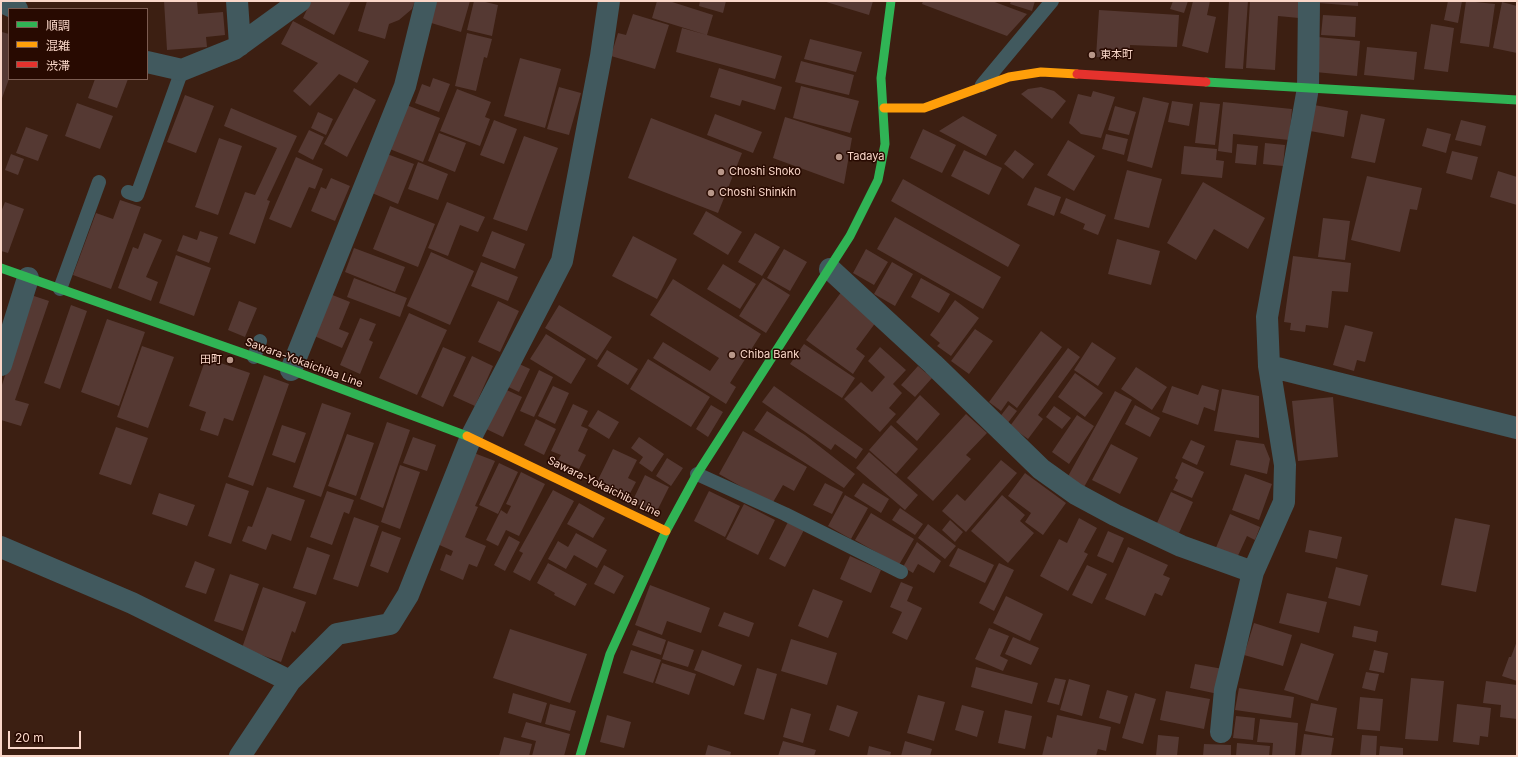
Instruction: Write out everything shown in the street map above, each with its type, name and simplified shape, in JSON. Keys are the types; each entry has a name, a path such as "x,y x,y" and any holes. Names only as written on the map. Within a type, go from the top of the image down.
{"main road":[{"name":"Sawara-Yokaichiba Line","path":"1,268 291,370 471,437 666,531 697,474 850,236 878,180 885,144 881,78 891,1"},
{"path":"884,108 924,108 1009,77 1041,72 1517,100"},
{"path":"580,756 610,654 666,531"}],"street":[{"path":"237,1 240,45"},
{"path":"148,62 182,70 234,49 300,1"},
{"path":"291,370 405,86 426,1"},
{"path":"240,756 290,681 337,634 390,624 408,595 471,437 562,261 601,56 609,1"},
{"path":"1222,732 1225,690 1253,572 1284,502 1285,465 1269,366 1267,317 1308,88 1309,1"},
{"path":"830,269 933,364 1041,469 1076,494 1115,516 1181,546 1253,572"},
{"path":"1,365 28,278"},
{"path":"1269,366 1517,428"},
{"path":"1,547 132,602 290,681"}],"lane":[{"path":"979,88 1052,1"},
{"path":"128,192 137,195 182,70"},
{"path":"60,289 99,182"},
{"path":"254,357 260,341"},
{"path":"697,474 785,514 902,572"}],"building":[{"path":"164,1 197,1 198,14 223,12 225,35 206,37 207,47 167,50"},
{"path":"311,1 351,1 334,35 303,18"},
{"path":"367,1 415,1 412,9 399,20 389,24 385,39 358,31"},
{"path":"434,1 470,1 461,32 428,22"},
{"path":"474,1 498,5 492,36 467,30"},
{"path":"657,1 669,1 713,15 707,35 652,18"},
{"path":"700,1 726,1 723,13 699,6"},
{"path":"823,1 873,1 869,15"},
{"path":"923,1 992,1 1027,14 1007,36 922,4"},
{"path":"1011,1 1035,1 1032,11 1010,4"},
{"path":"1173,1 1188,1 1184,13 1170,9"},
{"path":"1193,1 1210,1 1207,15 1216,17 1208,53 1182,46"},
{"path":"1229,1 1248,1 1243,69 1225,68"},
{"path":"1250,1 1300,1 1299,18 1278,16 1275,70 1246,68"},
{"path":"1318,1 1358,1 1358,6 1318,3"},
{"path":"1448,1 1462,1 1458,23 1444,20"},
{"path":"1466,1 1495,4 1489,47 1460,43"},
{"path":"1502,2 1517,6 1517,53 1493,48"},
{"path":"1099,10 1179,15 1177,47 1130,45 1130,59 1096,57"},
{"path":"633,14 669,25 655,69 611,56 618,33 626,35"},
{"path":"1323,15 1356,17 1355,37 1321,35"},
{"path":"293,21 369,61 357,83 339,74 310,106 293,91 318,63 281,44"},
{"path":"1431,24 1454,28 1448,72 1424,69"},
{"path":"682,28 782,56 775,79 676,52"},
{"path":"2,32 8,34 9,80 1,101"},
{"path":"467,33 492,39 487,58 484,57 476,91 455,86"},
{"path":"1318,37 1360,41 1357,76 1315,72"},
{"path":"810,39 862,52 856,72 804,59"},
{"path":"1367,47 1417,52 1414,80 1364,75"},
{"path":"520,58 561,69 545,128 504,116"},
{"path":"801,61 854,75 849,95 795,82"},
{"path":"719,68 782,87 775,110 742,100 740,106 710,97"},
{"path":"433,78 450,84 439,112 415,103 422,84 430,87"},
{"path":"95,80 128,80 117,108 88,98"},
{"path":"801,86 859,101 850,133 793,118"},
{"path":"559,87 581,93 569,135 547,129"},
{"path":"1041,87 1054,91 1066,101 1052,119 1021,94 1028,89"},
{"path":"354,88 376,100 347,157 324,144"},
{"path":"457,89 491,102 485,117 490,119 480,146 440,131"},
{"path":"1093,91 1115,97 1101,138 1081,134 1069,123 1078,94 1091,97"},
{"path":"185,95 214,106 196,153 167,142"},
{"path":"1143,97 1169,103 1152,168 1127,161"},
{"path":"1172,101 1193,104 1189,126 1168,122"},
{"path":"1200,102 1220,104 1215,145 1195,143"},
{"path":"1223,102 1292,109 1289,140 1233,134 1232,153 1218,151"},
{"path":"77,103 113,116 100,149 65,136"},
{"path":"404,104 440,118 423,162 387,148"},
{"path":"1314,105 1348,111 1344,137 1310,131"},
{"path":"1115,106 1136,112 1129,135 1108,130"},
{"path":"231,108 297,136 267,200 270,201 255,244 229,234 245,192 255,195 277,148 224,126"},
{"path":"318,112 333,119 326,135 311,128"},
{"path":"715,114 762,132 753,153 707,135"},
{"path":"1361,114 1385,119 1375,163 1351,158"},
{"path":"963,116 997,135 986,156 939,131"},
{"path":"785,117 852,138 844,184 773,158"},
{"path":"651,118 742,153 718,213 628,178"},
{"path":"494,120 517,129 504,164 480,155"},
{"path":"1461,120 1486,126 1481,146 1455,140"},
{"path":"26,127 48,135 38,161 16,153"},
{"path":"1427,128 1451,134 1446,153 1422,146"},
{"path":"923,129 956,145 942,173 910,158"},
{"path":"309,130 324,137 313,160 298,152"},
{"path":"439,133 466,143 455,172 428,161"},
{"path":"1106,134 1128,139 1124,155 1102,149"},
{"path":"524,136 558,148 527,231 493,219"},
{"path":"219,138 242,146 218,215 195,207"},
{"path":"1068,140 1095,156 1074,191 1047,175"},
{"path":"1265,143 1285,145 1283,166 1263,164"},
{"path":"1237,144 1258,146 1256,165 1235,163"},
{"path":"1184,146 1217,149 1216,160 1224,161 1222,178 1181,174"},
{"path":"964,150 1002,168 989,195 951,176"},
{"path":"1015,150 1034,164 1023,179 1004,164"},
{"path":"1452,151 1478,157 1472,180 1446,173"},
{"path":"11,154 24,159 18,175 5,170"},
{"path":"387,154 414,164 398,204 372,193"},
{"path":"296,157 323,169 315,189 309,187 291,228 269,219"},
{"path":"418,162 448,174 438,200 408,189"},
{"path":"1127,170 1162,179 1149,228 1114,219"},
{"path":"1498,171 1517,177 1517,205 1490,197"},
{"path":"1367,176 1422,188 1417,210 1410,209 1400,252 1351,240"},
{"path":"331,178 350,186 335,221 311,211 321,187 326,189"},
{"path":"903,179 1020,245 1008,267 891,201"},
{"path":"1203,182 1265,218 1248,249 1214,229 1196,260 1167,243"},
{"path":"1035,187 1061,197 1054,216 1027,205"},
{"path":"1066,198 1106,215 1098,235 1083,229 1085,224 1060,213"},
{"path":"120,200 141,207 111,289 73,275 96,213 113,219"},
{"path":"5,202 24,209 8,253 1,251 1,212"},
{"path":"447,202 485,217 478,232 460,225 448,256 428,248"},
{"path":"390,206 435,224 418,267 373,249"},
{"path":"706,211 742,232 728,255 693,234"},
{"path":"895,217 1001,277 983,309 877,249"},
{"path":"1323,218 1350,221 1345,260 1318,257"},
{"path":"200,231 218,237 209,263 177,251 183,235 197,240"},
{"path":"492,231 525,244 515,269 482,256"},
{"path":"144,233 162,240 146,277 158,282 151,301 118,288 133,247 138,249"},
{"path":"755,233 780,247 762,276 738,262"},
{"path":"633,236 677,259 657,299 612,276"},
{"path":"1117,239 1160,251 1151,285 1108,274"},
{"path":"354,248 405,267 395,292 345,272"},
{"path":"784,249 807,262 790,291 767,278"},
{"path":"866,249 888,262 874,285 853,273"},
{"path":"431,252 474,271 450,325 407,306"},
{"path":"176,255 211,268 194,316 159,303"},
{"path":"1293,256 1351,263 1348,292 1332,291 1328,328 1306,325 1305,332 1290,330 1291,323 1284,322"},
{"path":"481,262 518,277 508,301 471,286"},
{"path":"892,262 913,274 895,306 874,294"},
{"path":"723,264 756,284 740,309 707,289"},
{"path":"354,278 407,298 400,317 347,297"},
{"path":"763,278 790,295 766,333 739,316"},
{"path":"921,278 950,294 939,313 911,297"},
{"path":"673,279 761,334 730,383 736,387 726,404 653,358 663,342 710,371 719,358 650,315"},
{"path":"842,291 879,318 856,349 865,356 853,374 806,340"},
{"path":"330,294 350,302 339,329 349,333 342,348 312,335"},
{"path":"31,295 49,301 15,400 29,404 21,426 1,420 1,388"},
{"path":"955,300 979,318 951,356 937,346 940,343 930,335"},
{"path":"239,301 257,308 245,337 228,330"},
{"path":"498,301 519,311 500,352 478,342"},
{"path":"71,305 87,311 60,389 44,383"},
{"path":"559,305 612,337 597,360 545,328"},
{"path":"409,313 447,330 417,395 379,378"},
{"path":"360,318 376,324 369,340 373,342 360,374 340,365"},
{"path":"107,319 145,332 119,406 81,392"},
{"path":"1345,325 1373,332 1365,362 1357,360 1354,371 1333,365"},
{"path":"975,329 993,341 969,374 951,361"},
{"path":"1041,331 1062,347 1017,408 1008,401 1001,411 989,402"},
{"path":"546,334 586,359 571,384 530,359"},
{"path":"1092,342 1116,358 1098,386 1074,370"},
{"path":"804,344 855,378 842,398 790,364"},
{"path":"142,346 174,357 148,428 117,417"},
{"path":"443,347 466,357 443,407 421,397"},
{"path":"880,347 906,370 893,384 902,393 889,408 896,414 880,432 844,399 861,382 872,392 885,377 868,361"},
{"path":"1068,348 1080,357 1038,415 1043,419 1028,439 1010,426"},
{"path":"607,350 638,369 628,385 597,366"},
{"path":"472,356 493,366 475,406 453,396"},
{"path":"206,358 250,373 233,421 224,418 218,436 200,430 206,412 189,406"},
{"path":"648,359 710,397 691,427 630,389"},
{"path":"513,361 530,369 519,392 502,384"},
{"path":"918,366 932,378 915,397 901,385"},
{"path":"1136,367 1167,387 1152,410 1121,389"},
{"path":"539,370 553,377 534,417 520,411"},
{"path":"1075,373 1103,393 1085,417 1058,397"},
{"path":"264,375 289,384 253,486 228,477"},
{"path":"1202,385 1219,390 1215,411 1204,407 1198,425 1162,412 1172,386 1198,395"},
{"path":"553,386 569,393 555,424 538,416"},
{"path":"774,386 863,449 856,459 835,444 831,450 762,402"},
{"path":"500,387 522,397 503,437 482,427"},
{"path":"1222,389 1259,396 1259,438 1214,431"},
{"path":"1115,391 1132,400 1083,489 1066,480"},
{"path":"920,395 940,414 917,441 896,422"},
{"path":"1333,397 1338,457 1298,461 1292,401"},
{"path":"322,403 351,413 321,497 293,487"},
{"path":"573,404 588,411 581,426 588,429 578,451 586,455 579,469 558,460 561,455 551,451"},
{"path":"711,405 723,412 708,437 696,429"},
{"path":"1009,405 1017,411 1007,424 999,418"},
{"path":"1135,405 1160,418 1150,437 1125,424"},
{"path":"1054,406 1071,418 1062,429 1046,417"},
{"path":"598,410 619,422 609,439 588,426"},
{"path":"767,411 805,435 855,474 844,488 754,430"},
{"path":"966,414 987,433 966,455 971,459 933,501 907,478"},
{"path":"1077,415 1094,426 1069,464 1052,452"},
{"path":"536,419 556,429 544,455 524,445"},
{"path":"387,422 410,430 383,508 360,499"},
{"path":"282,425 306,433 295,463 272,455"},
{"path":"891,425 918,449 896,474 869,450"},
{"path":"116,427 148,438 131,485 99,474"},
{"path":"743,431 807,467 794,491 783,485 772,504 719,474"},
{"path":"347,434 374,443 356,496 328,486"},
{"path":"413,437 436,445 427,471 403,463"},
{"path":"639,437 664,454 652,472 639,463 643,457 631,448"},
{"path":"1191,440 1205,446 1197,465 1182,458"},
{"path":"1236,440 1264,444 1270,459 1267,474 1230,465"},
{"path":"1111,444 1138,458 1120,494 1092,480"},
{"path":"613,449 637,460 628,478 636,482 627,499 596,484"},
{"path":"869,452 918,495 905,510 856,468"},
{"path":"474,453 495,461 475,506 478,507 465,537 486,546 477,567 469,564 463,580 440,570 446,554 451,556 453,551 435,543"},
{"path":"667,458 683,468 671,486 656,476"},
{"path":"1001,460 1017,473 966,532 942,511 957,494 965,501"},
{"path":"1182,462 1204,472 1192,498 1173,490 1178,480 1175,478"},
{"path":"499,463 518,472 498,514 479,505"},
{"path":"400,465 420,472 400,529 381,522"},
{"path":"521,472 545,484 519,536 506,530 498,546 486,540 501,510 507,514 511,506 506,504"},
{"path":"1025,473 1066,503 1043,535 1025,522 1031,513 1008,496"},
{"path":"1245,474 1272,484 1259,520 1232,510"},
{"path":"645,475 669,487 656,513 632,502"},
{"path":"226,483 249,491 231,544 208,536"},
{"path":"825,483 843,492 832,514 813,505"},
{"path":"863,483 889,499 881,513 854,496"},
{"path":"267,487 305,500 291,541 272,534 266,550 242,541 248,526 252,527"},
{"path":"553,490 574,501 530,581 513,572 523,553 519,551"},
{"path":"327,491 354,500 349,514 344,512 332,545 310,537"},
{"path":"709,491 740,506 725,537 694,521"},
{"path":"1171,492 1193,502 1179,533 1157,523"},
{"path":"159,493 195,505 187,526 152,514"},
{"path":"845,495 868,508 851,539 828,526"},
{"path":"1002,495 1025,515 1020,521 1034,533 1008,563 971,531"},
{"path":"579,503 605,518 593,538 567,524"},
{"path":"744,504 775,520 758,555 726,539"},
{"path":"900,508 923,524 915,535 892,520"},
{"path":"871,513 914,539 899,565 855,540"},
{"path":"1230,514 1260,527 1255,540 1247,536 1236,560 1215,550"},
{"path":"354,517 379,526 358,587 333,579"},
{"path":"1079,518 1097,528 1084,552 1088,554 1068,591 1040,576 1059,539 1067,543"},
{"path":"1455,518 1490,525 1476,592 1441,585"},
{"path":"789,520 805,528 785,567 769,559"},
{"path":"950,520 963,532 955,542 942,530"},
{"path":"928,524 956,546 945,559 918,538"},
{"path":"1309,530 1342,537 1337,559 1305,552"},
{"path":"382,531 401,538 388,573 370,566"},
{"path":"1108,531 1124,538 1113,563 1097,556"},
{"path":"576,533 607,550 597,568 574,555 566,569 548,559 558,541 568,547"},
{"path":"509,536 520,542 505,571 494,565"},
{"path":"917,542 941,561 934,573 918,564 913,573 903,567"},
{"path":"307,547 330,555 316,595 293,588"},
{"path":"1128,547 1168,565 1163,575 1170,578 1162,596 1155,593 1145,616 1105,599"},
{"path":"958,548 994,565 985,583 949,566"},
{"path":"850,556 881,570 871,593 840,579"},
{"path":"195,561 215,569 206,594 185,587"},
{"path":"548,563 587,584 575,606 554,595 555,593 537,583"},
{"path":"999,563 1014,570 994,611 979,603"},
{"path":"604,565 624,576 614,594 594,584"},
{"path":"1087,565 1107,574 1092,604 1072,595"},
{"path":"1336,567 1368,575 1360,606 1328,598"},
{"path":"230,574 259,584 243,631 214,621"},
{"path":"901,582 913,587 907,601 922,608 907,640 892,633 902,612 890,607"},
{"path":"650,585 710,608 701,633 667,621 662,635 635,625"},
{"path":"263,587 306,602 295,633 292,631 281,662 242,648"},
{"path":"813,589 843,601 828,638 798,626"},
{"path":"1287,593 1327,602 1319,633 1279,623"},
{"path":"1006,596 1043,614 1030,641 993,623"},
{"path":"724,612 754,623 749,637 718,626"},
{"path":"1254,623 1292,635 1283,666 1244,655"},
{"path":"1354,626 1378,631 1376,642 1352,637"},
{"path":"989,628 1009,636 1000,656 1008,660 1003,671 975,659"},
{"path":"510,629 587,654 570,703 493,678"},
{"path":"638,630 666,640 661,655 632,645"},
{"path":"1013,637 1039,648 1031,665 1005,654"},
{"path":"791,639 837,653 827,685 781,671"},
{"path":"668,641 694,650 688,667 662,659"},
{"path":"1517,641 1517,681 1502,676"},
{"path":"1301,643 1334,654 1318,701 1284,690"},
{"path":"631,650 661,660 653,683 623,673"},
{"path":"702,650 742,665 734,686 694,670"},
{"path":"1374,650 1388,653 1384,673 1369,670"},
{"path":"662,663 696,674 689,695 655,683"},
{"path":"1195,664 1223,669 1218,694 1190,688"},
{"path":"976,667 1038,683 1032,704 971,687"},
{"path":"757,668 777,674 764,720 744,714"},
{"path":"1366,672 1379,674 1375,691 1362,688"},
{"path":"1055,678 1066,680 1059,705 1047,702"},
{"path":"1411,678 1444,681 1438,741 1405,739"},
{"path":"1069,679 1090,685 1082,716 1060,710"},
{"path":"1486,681 1517,685 1517,719 1500,717 1501,705 1483,703"},
{"path":"1239,688 1294,697 1291,718 1235,710"},
{"path":"1107,690 1128,696 1120,724 1099,718"},
{"path":"1166,691 1210,699 1204,729 1160,720"},
{"path":"513,693 547,703 541,723 508,713"},
{"path":"1135,693 1156,699 1143,744 1122,738"},
{"path":"918,695 945,702 934,741 907,733"},
{"path":"1360,697 1383,699 1380,731 1357,729"},
{"path":"1311,703 1337,708 1332,736 1305,731"},
{"path":"550,704 576,711 570,731 545,724"},
{"path":"1457,704 1491,708 1488,737 1480,736 1479,745 1453,742"},
{"path":"837,705 858,712 849,737 829,730"},
{"path":"962,705 984,711 977,737 955,730"},
{"path":"791,708 811,714 803,743 783,737"},
{"path":"1005,710 1032,716 1025,749 998,743"},
{"path":"607,715 631,722 624,748 600,742"},
{"path":"1057,715 1111,727 1106,751 1098,749 1096,756 1042,756 1047,736 1052,738"},
{"path":"1236,716 1255,718 1253,740 1233,738"},
{"path":"1260,719 1298,723 1295,756 1272,756 1273,743 1257,742"},
{"path":"526,722 570,734 564,756 532,756 536,741 521,737"},
{"path":"1304,734 1334,738 1331,756 1301,756"},
{"path":"1158,735 1179,737 1177,756 1156,756"},
{"path":"1362,735 1377,736 1376,756 1360,756"},
{"path":"504,737 532,744 529,756 499,756"},
{"path":"783,741 816,750 814,756 778,756"},
{"path":"905,741 932,749 930,756 901,756"},
{"path":"1237,743 1270,746 1269,756 1236,756"},
{"path":"1204,744 1231,745 1231,756 1203,756"},
{"path":"708,745 731,752 730,756 705,756"},
{"path":"869,746 891,752 890,756 867,756"},
{"path":"1380,746 1403,748 1403,756 1379,756"}],"traffic: fast":[{"path":"666,531 697,474 850,236 878,180 885,144 881,78 891,1"},
{"path":"1206,82 1517,100"},
{"path":"1,268 291,370 467,436"},
{"path":"580,756 610,654 666,531"}],"traffic: slow":[{"path":"884,108 924,108 1009,77 1041,72 1077,74"},
{"path":"467,436 666,531"}],"traffic: jam":[{"path":"1077,74 1206,82"}],"place":[{"name":"東本町","path":"1092,55"},
{"name":"Tadaya","path":"839,157"},
{"name":"Choshi Shoko","path":"721,172"},
{"name":"Choshi Shinkin","path":"711,193"},
{"name":"Chiba Bank","path":"732,355"},
{"name":"田町","path":"230,360"}]}
